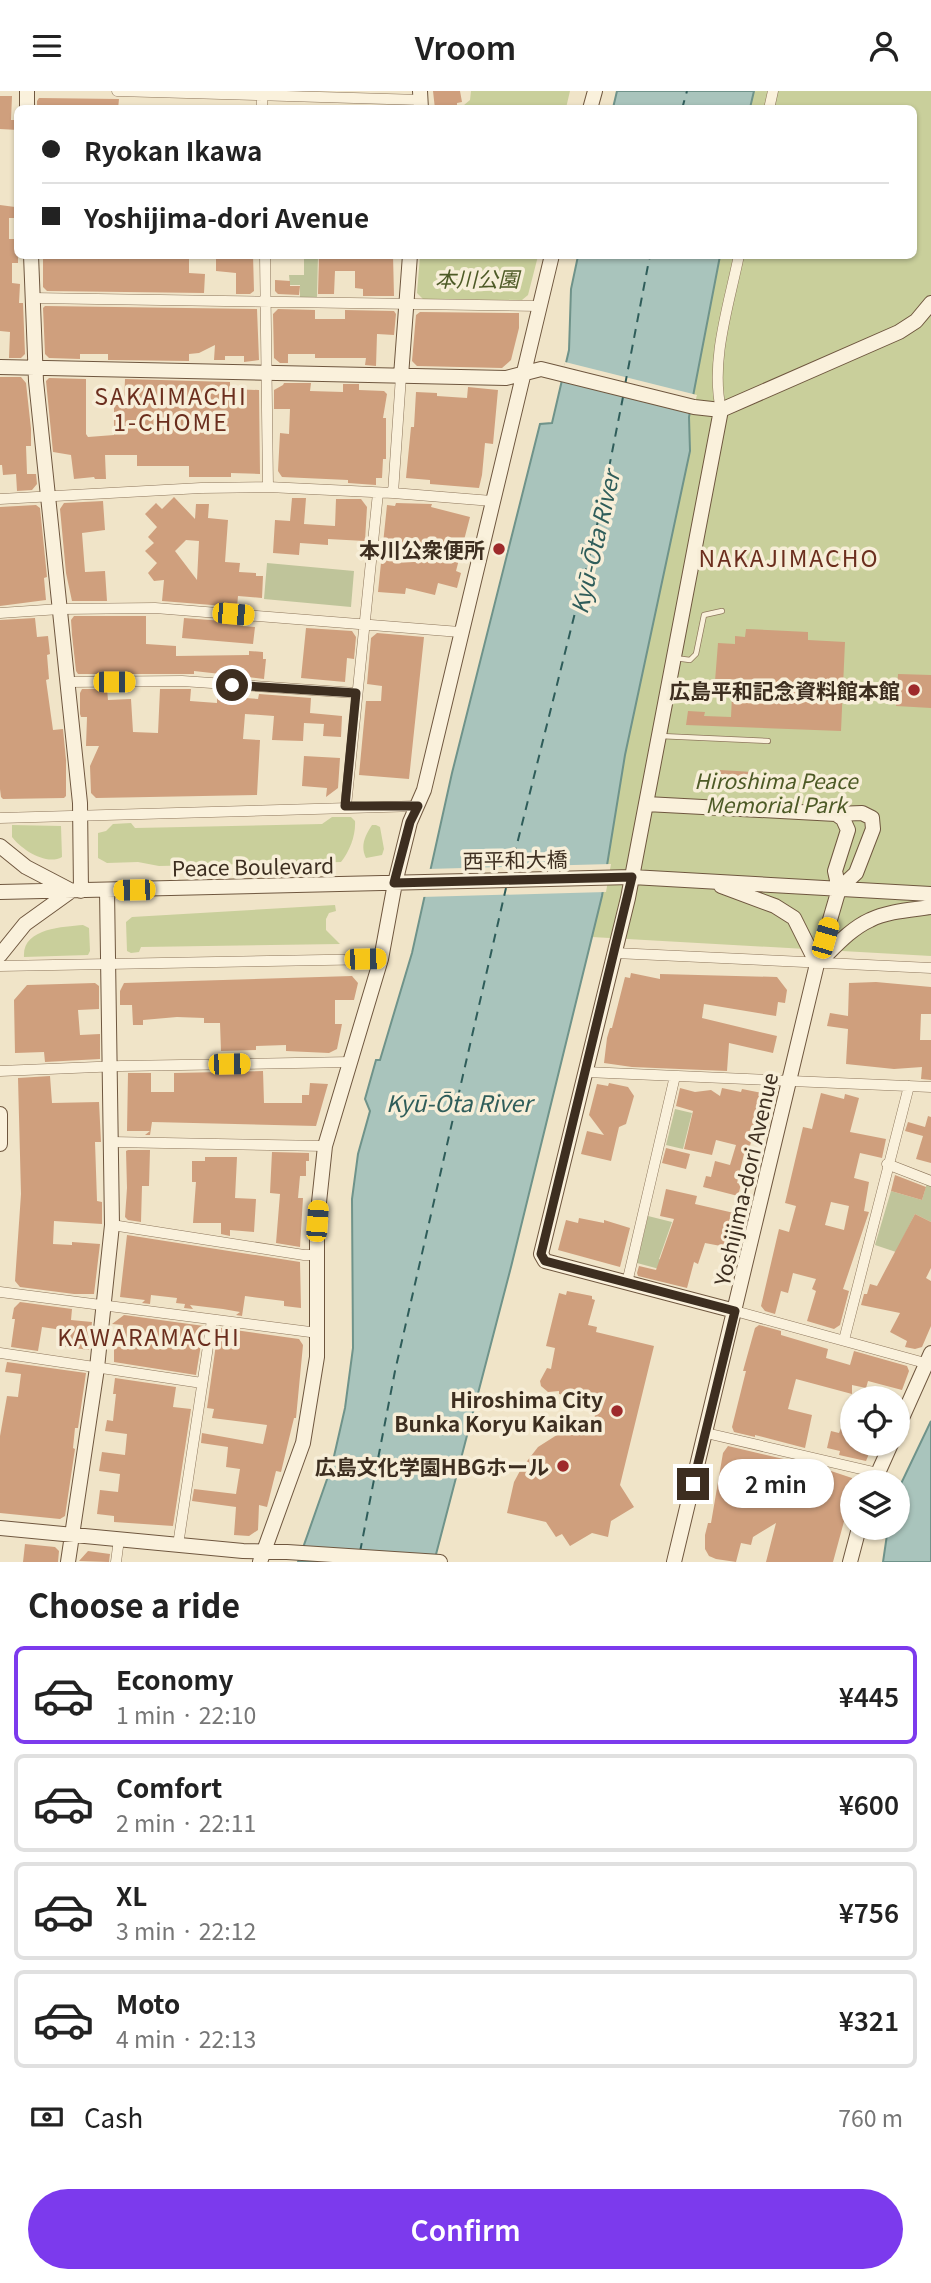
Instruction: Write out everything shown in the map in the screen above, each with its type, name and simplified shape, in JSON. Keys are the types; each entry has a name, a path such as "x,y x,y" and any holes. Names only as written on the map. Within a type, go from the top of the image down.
{"street":[{"path":"117,91 366,95 421,100"},
{"path":"31,259 35,368 80,815 76,891"},
{"path":"265,259 268,487"},
{"path":"393,493 410,259"},
{"path":"262,1557 303,1443 317,1357 316,1255 320,1179 326,1146 381,959 394,883 410,822 424,790 551,259"},
{"path":"738,259 719,354 717,391 720,410 632,877 541,1254 545,1261 844,1340 928,1358 910,1399"},
{"path":"33,298 539,306"},
{"path":"0,367 506,378 541,369 694,407 720,410 899,333 916,321 931,303"},
{"path":"0,499 268,487 393,493 492,502"},
{"path":"345,806 378,493"},
{"path":"0,613 155,608 460,632"},
{"path":"68,682 182,681 356,693"},
{"path":"646,804 862,813 872,818 873,829 856,873 839,888"},
{"path":"0,818 418,806"},
{"path":"836,814 843,819 848,830 835,871 839,888"},
{"path":"0,846 26,867 76,891"},
{"path":"632,877 931,894"},
{"name":"西平和大橋","path":"424,882 632,877"},
{"path":"707,881 775,906 794,918 817,964"},
{"name":"Peace Boulevard","path":"0,892 424,882"},
{"name":"Yoshijima-dori Avenue","path":"674,1562 817,964 839,888"},
{"path":"0,955 25,924 76,891"},
{"path":"68,1562 97,1368 112,1225 107,891"},
{"path":"817,964 852,931 870,920 931,907"},
{"path":"615,953 931,968"},
{"path":"0,966 381,959"},
{"path":"0,1071 351,1062"},
{"path":"586,1072 931,1087"},
{"path":"627,1283 675,1076"},
{"path":"844,1340 909,1086"},
{"path":"0,1114 0,1144"},
{"path":"112,1142 326,1146"},
{"path":"887,1164 931,1181"},
{"path":"112,1225 316,1255"},
{"path":"0,1292 318,1333"},
{"path":"178,1545 212,1320"},
{"path":"0,1353 202,1383"},
{"path":"706,1433 846,1470"},
{"path":"0,1528 178,1545 262,1557 287,1552 440,1562"},
{"path":"116,1562 119,1539"},
{"path":"850,1562 856,1540"}],"lane":[{"path":"674,658 690,660 696,654 704,615 722,611"},
{"path":"659,736 768,741"}],"green space":[{"path":"471,91 570,91 567,105 464,105 470,100"},
{"name":"Hiroshima Peace Memorial Park","path":"754,91 931,91 931,956 592,937 602,896 625,755 690,451 689,417 719,259 917,259 917,105 751,105"},
{"path":"304,259 318,259 317,297 300,297 300,285 290,285 289,275 304,275"},
{"name":"本川公園","path":"420,259 537,259 528,295 522,300 423,299 417,293"},
{"path":"267,563 354,571 351,607 264,599"},
{"path":"332,817 351,817 355,821 352,842 341,862 159,866 138,862 107,863 98,858 98,833 106,831 113,824 131,823 135,828 322,824"},
{"path":"12,825 61,826 62,857 42,858 28,851 12,837"},
{"path":"372,825 380,827 384,849 382,855 366,858 364,841"},
{"path":"335,905 336,911 329,913 326,919 326,930 340,944 141,947 139,952 127,951 126,922 132,917"},
{"path":"83,925 89,928 88,955 24,957 25,947 37,935 55,928"},
{"path":"675,1109 692,1113 683,1149 666,1145"},
{"path":"927,1183 931,1184 931,1222 915,1214 896,1252 875,1245 891,1191 922,1200"},
{"path":"648,1216 672,1222 659,1259 691,1271 689,1277 637,1263"}],"water":[{"path":"617,91 754,91 751,105 614,105"},
{"name":"Kyū-Ōta River","path":"577,259 719,259 689,417 690,451 625,755 602,896 511,1267 434,1562 298,1562 332,1465 345,1408 353,1348 352,1199 358,1154 370,1111 365,1099 376,1060 380,1060 412,953 452,773 540,424 552,423 569,350 571,289"},
{"path":"931,1421 931,1562 883,1562 886,1540 910,1540 910,1470 908,1470"}],"pier":[{"path":"565,362 697,395 692,413 560,380"},
{"path":"611,864 606,892 421,897 427,869"}],"building":[{"path":"433,91 460,91 462,102 457,105 435,105"},
{"path":"0,96 12,96 11,120 14,120 14,130 0,129"},
{"path":"39,98 119,99 118,105 37,105"},
{"path":"0,205 14,207 14,218 9,218 9,239 14,239 14,259 18,259 18,263 12,263 12,283 20,284 19,303 23,303 25,354 21,358 9,358 10,332 0,331"},
{"path":"43,259 189,259 189,273 205,274 204,293 47,291 43,287"},
{"path":"216,259 253,259 254,291 250,294 236,294 236,273 216,271"},
{"path":"319,259 393,259 394,296 363,296 363,289 355,288 355,271 335,271 334,294 318,294"},
{"path":"275,280 290,281 290,286 300,286 299,295 278,294 275,291"},
{"path":"45,306 257,309 259,360 244,362 244,356 225,356 225,360 214,360 215,345 199,353 189,354 189,361 108,360 108,354 80,354 80,359 49,358 45,354"},
{"path":"278,309 315,310 315,319 345,319 345,310 394,311 394,335 377,334 376,366 365,365 366,358 315,358 315,354 288,354 288,363 280,363 274,358 273,314"},
{"path":"420,312 519,313 519,328 511,360 502,368 417,366 412,361 416,315"},
{"path":"0,377 21,377 26,383 31,429 31,446 26,446 27,474 36,474 37,484 32,490 17,491 16,474 3,475 0,465"},
{"path":"49,378 86,379 88,437 114,435 114,405 124,405 125,379 230,382 230,389 259,390 260,474 231,473 231,477 189,477 189,466 137,466 137,455 105,455 106,479 74,479 71,455 53,452 46,381"},
{"path":"284,383 311,383 310,391 343,392 343,384 359,384 359,390 384,391 387,394 383,418 386,418 386,459 383,459 382,478 376,478 376,485 348,483 348,480 282,477 278,471 280,433 289,434 290,409 274,409 274,390"},
{"path":"468,387 498,390 493,444 485,443 479,488 430,484 430,480 406,478 416,392 467,398"},
{"path":"174,497 195,519 196,504 209,504 208,518 228,520 225,562 240,563 239,572 263,576 262,598 238,596 237,607 162,601 164,580 154,581 148,573 157,563 145,551 154,543 148,537 157,527 145,514 156,503 162,509","holes":["186,540 199,541 197,580 175,551"]},
{"path":"292,498 306,498 304,524 335,526 336,499 361,499 367,507 365,541 328,539 328,545 300,543 299,555 273,553 275,520 290,521"},
{"path":"103,501 105,530 82,533 85,572 105,571 107,601 72,601 66,573 60,509 64,503"},
{"path":"396,503 432,504 431,507 470,517 456,571 461,573 457,588 438,583 435,595 406,588 405,594 378,592 387,505 395,506"},
{"path":"36,505 40,508 47,577 44,578 46,600 0,606 0,507"},
{"path":"74,616 146,616 146,644 176,646 176,656 249,655 249,651 263,652 263,659 266,659 264,679 194,671 194,674 78,674 72,635 71,620"},
{"path":"35,618 37,637 48,636 49,679 46,680 53,730 63,729 66,796 3,799 0,789 0,620"},
{"path":"184,618 236,622 242,626 255,627 253,644 182,638"},
{"path":"306,628 352,631 356,637 354,659 347,658 345,682 301,678"},
{"path":"746,629 808,632 808,640 845,642 841,731 686,725 688,711 705,712 704,716 731,717 732,695 714,694 718,643 735,644 735,636 745,637"},
{"path":"377,633 424,637 409,779 359,775 366,701 381,701 382,686 367,684 371,638"},
{"name":"広島平和記念資料館本館","path":"898,674 931,675 931,708 896,706"},
{"path":"82,689 107,689 108,700 131,699 133,732 158,733 160,689 191,689 190,701 217,703 217,696 258,699 259,694 311,698 310,713 342,716 341,737 323,736 324,724 304,723 303,741 272,740 274,716 245,714 243,739 260,740 257,795 96,798 91,793 90,766 99,746 86,746 87,717 81,717 80,714"},
{"path":"304,756 340,758 338,788 326,797 327,788 302,786"},
{"path":"720,770 753,772 752,790 719,788"},
{"path":"631,973 660,979 660,974 777,977 787,990 785,1003 778,1002 776,1016 704,1004 702,1018 777,1036 773,1053 729,1043 727,1071 632,1067 604,1063 607,1038 625,977 630,978"},
{"path":"352,976 358,983 354,1000 335,1000 335,1024 342,1024 337,1049 329,1053 286,1051 286,1045 256,1046 256,1050 221,1051 220,1023 204,1023 204,1018 177,1017 143,1020 143,1025 133,1025 132,1005 120,1005 120,991 124,983"},
{"path":"876,982 931,987 931,1014 921,1014 920,1040 931,1040 931,1080 921,1079 922,1067 894,1069 846,1064 848,1029 827,1026 830,1013 848,1016 849,983"},
{"path":"95,983 99,986 99,1009 78,1010 80,1035 100,1034 100,1059 45,1062 44,1052 15,1053 14,1000 27,985"},
{"path":"263,1071 264,1103 302,1103 302,1095 309,1095 310,1083 328,1084 316,1126 152,1122 150,1135 145,1135 150,1131 127,1131 128,1073 151,1073 151,1092 174,1092 174,1073"},
{"path":"50,1076 52,1103 99,1102 101,1142 95,1142 97,1201 102,1202 102,1224 54,1221 53,1244 100,1244 94,1294 20,1287 15,1281 21,1194 18,1078"},
{"path":"609,1083 628,1087 634,1096 626,1124 619,1127 611,1161 581,1154 587,1131 604,1135 589,1115 597,1084 608,1086"},
{"path":"680,1088 695,1092 711,1090 720,1096 722,1088 762,1093 748,1155 744,1154 737,1183 741,1184 738,1196 703,1187 706,1176 711,1177 715,1161 730,1165 736,1145 716,1140 712,1155 684,1149 693,1111 676,1106"},
{"path":"821,1093 844,1099 845,1094 859,1098 850,1132 886,1139 882,1158 860,1153 854,1178 869,1182 864,1211 869,1212 843,1289 849,1291 840,1325 834,1329 807,1321 816,1291 812,1289 816,1279 793,1273 788,1293 781,1291 775,1314 765,1311 761,1306 779,1229 789,1232 796,1206 785,1203 803,1127 812,1129","holes":["831,1202 849,1206 844,1230 825,1225"]},
{"path":"928,1116 931,1117 931,1163 916,1159 923,1136 905,1131 908,1122 925,1127"},
{"path":"666,1148 690,1154 686,1169 662,1163"},
{"path":"128,1150 150,1150 149,1186 142,1186 141,1222 125,1217"},
{"path":"272,1152 309,1153 306,1176 300,1176 298,1198 303,1198 300,1247 276,1243 280,1194 270,1193"},
{"path":"205,1157 237,1157 235,1198 256,1199 254,1232 230,1230 230,1236 221,1234 221,1223 193,1223 196,1182 192,1182 192,1161 205,1161"},
{"path":"895,1175 926,1187 922,1200 891,1191"},
{"path":"666,1189 697,1196 695,1204 734,1213 726,1247 705,1243 698,1264 694,1262 687,1288 638,1276 637,1273 639,1266 656,1270 674,1219 660,1216"},
{"path":"915,1214 931,1222 931,1268 926,1278 931,1281 931,1326 922,1347 915,1349 905,1347 907,1341 890,1332 900,1313 861,1305 870,1284 877,1286"},
{"path":"579,1218 604,1223 604,1220 630,1228 620,1267 558,1250 566,1220 578,1223"},
{"path":"127,1235 300,1262 301,1308 284,1306 284,1301 245,1296 242,1316 236,1315 240,1312 223,1309 190,1305 193,1309 184,1308 185,1304 176,1303 177,1298 151,1295 150,1304 142,1303 145,1300 120,1297"},
{"name":"Hiroshima City Bunka Koryu Kaikan","path":"567,1291 592,1296 595,1300 588,1325 597,1327 596,1332 654,1346 620,1485 634,1507 611,1521 608,1537 592,1533 570,1546 562,1534 556,1537 546,1522 507,1513 514,1482 538,1447 560,1433 592,1427 598,1403 559,1394 559,1391 548,1392 541,1386 540,1381 547,1368 551,1369 555,1348 546,1346 559,1293 566,1295"},
{"path":"20,1302 72,1309 71,1320 92,1322 89,1350 60,1346 62,1330 42,1327 38,1351 11,1347 14,1308"},
{"path":"124,1315 204,1326 196,1375 114,1362 114,1346 120,1347 123,1325 112,1324"},
{"path":"759,1325 781,1331 781,1335 828,1349 826,1358 850,1365 854,1351 907,1366 909,1371 903,1386 887,1386 868,1381 867,1386 840,1386 840,1391 796,1379 788,1409 812,1415 805,1448 734,1432 732,1427 746,1371 743,1371 755,1328"},
{"path":"221,1328 299,1339 303,1345 296,1418 281,1472 276,1471 267,1507 259,1505 258,1530 249,1536 234,1535 236,1507 192,1501 194,1489 236,1494 240,1469 226,1467 228,1447 201,1443 202,1433 263,1444 267,1425 212,1418 214,1409 207,1408 218,1330"},
{"path":"7,1362 86,1373 78,1428 75,1428 75,1449 65,1516 60,1519 0,1513 0,1436 7,1396 18,1397 21,1374 5,1372"},
{"path":"115,1378 176,1387 173,1407 191,1409 173,1526 114,1522 114,1516 97,1514 100,1490 118,1492 120,1474 99,1471 102,1452 125,1455 127,1434 105,1431 107,1420 113,1421"},
{"path":"831,1431 839,1433 840,1431 840,1451 827,1448"},
{"path":"728,1446 801,1463 797,1479 816,1484 818,1479 825,1480 827,1472 840,1474 840,1536 833,1562 766,1562 776,1523 753,1537 751,1545 741,1543 736,1562 709,1556 705,1549 705,1535 708,1523 711,1523 723,1453"},
{"path":"844,1456 868,1456 866,1461"},
{"path":"25,1544 55,1547 59,1551 58,1562 23,1562"},
{"path":"88,1551 110,1554 109,1562 79,1561"}],"ferry route":[{"path":"683,105 687,91"},
{"path":"625,385 649,259"},
{"path":"510,872 600,513 623,397"},
{"path":"360,1552 395,1371 506,888"}],"place":[{"name":"本川公衆便所","path":"499,549"},
{"name":"広島平和記念資料館本館","path":"914,690"},
{"name":"Hiroshima City Bunka Koryu Kaikan","path":"617,1411"},
{"name":"広島文化学園HBGホール","path":"563,1466"}],"district":[{"name":"SAKAIMACHI 1-CHOME","path":"171,408"},
{"name":"NAKAJIMACHO","path":"789,557"},
{"name":"KAWARAMACHI","path":"149,1336"}],"route":[{"path":"232,685 356,693 345,806 418,806 410,822 394,883 632,877 541,1254 545,1261 735,1311 693,1484"}]}
